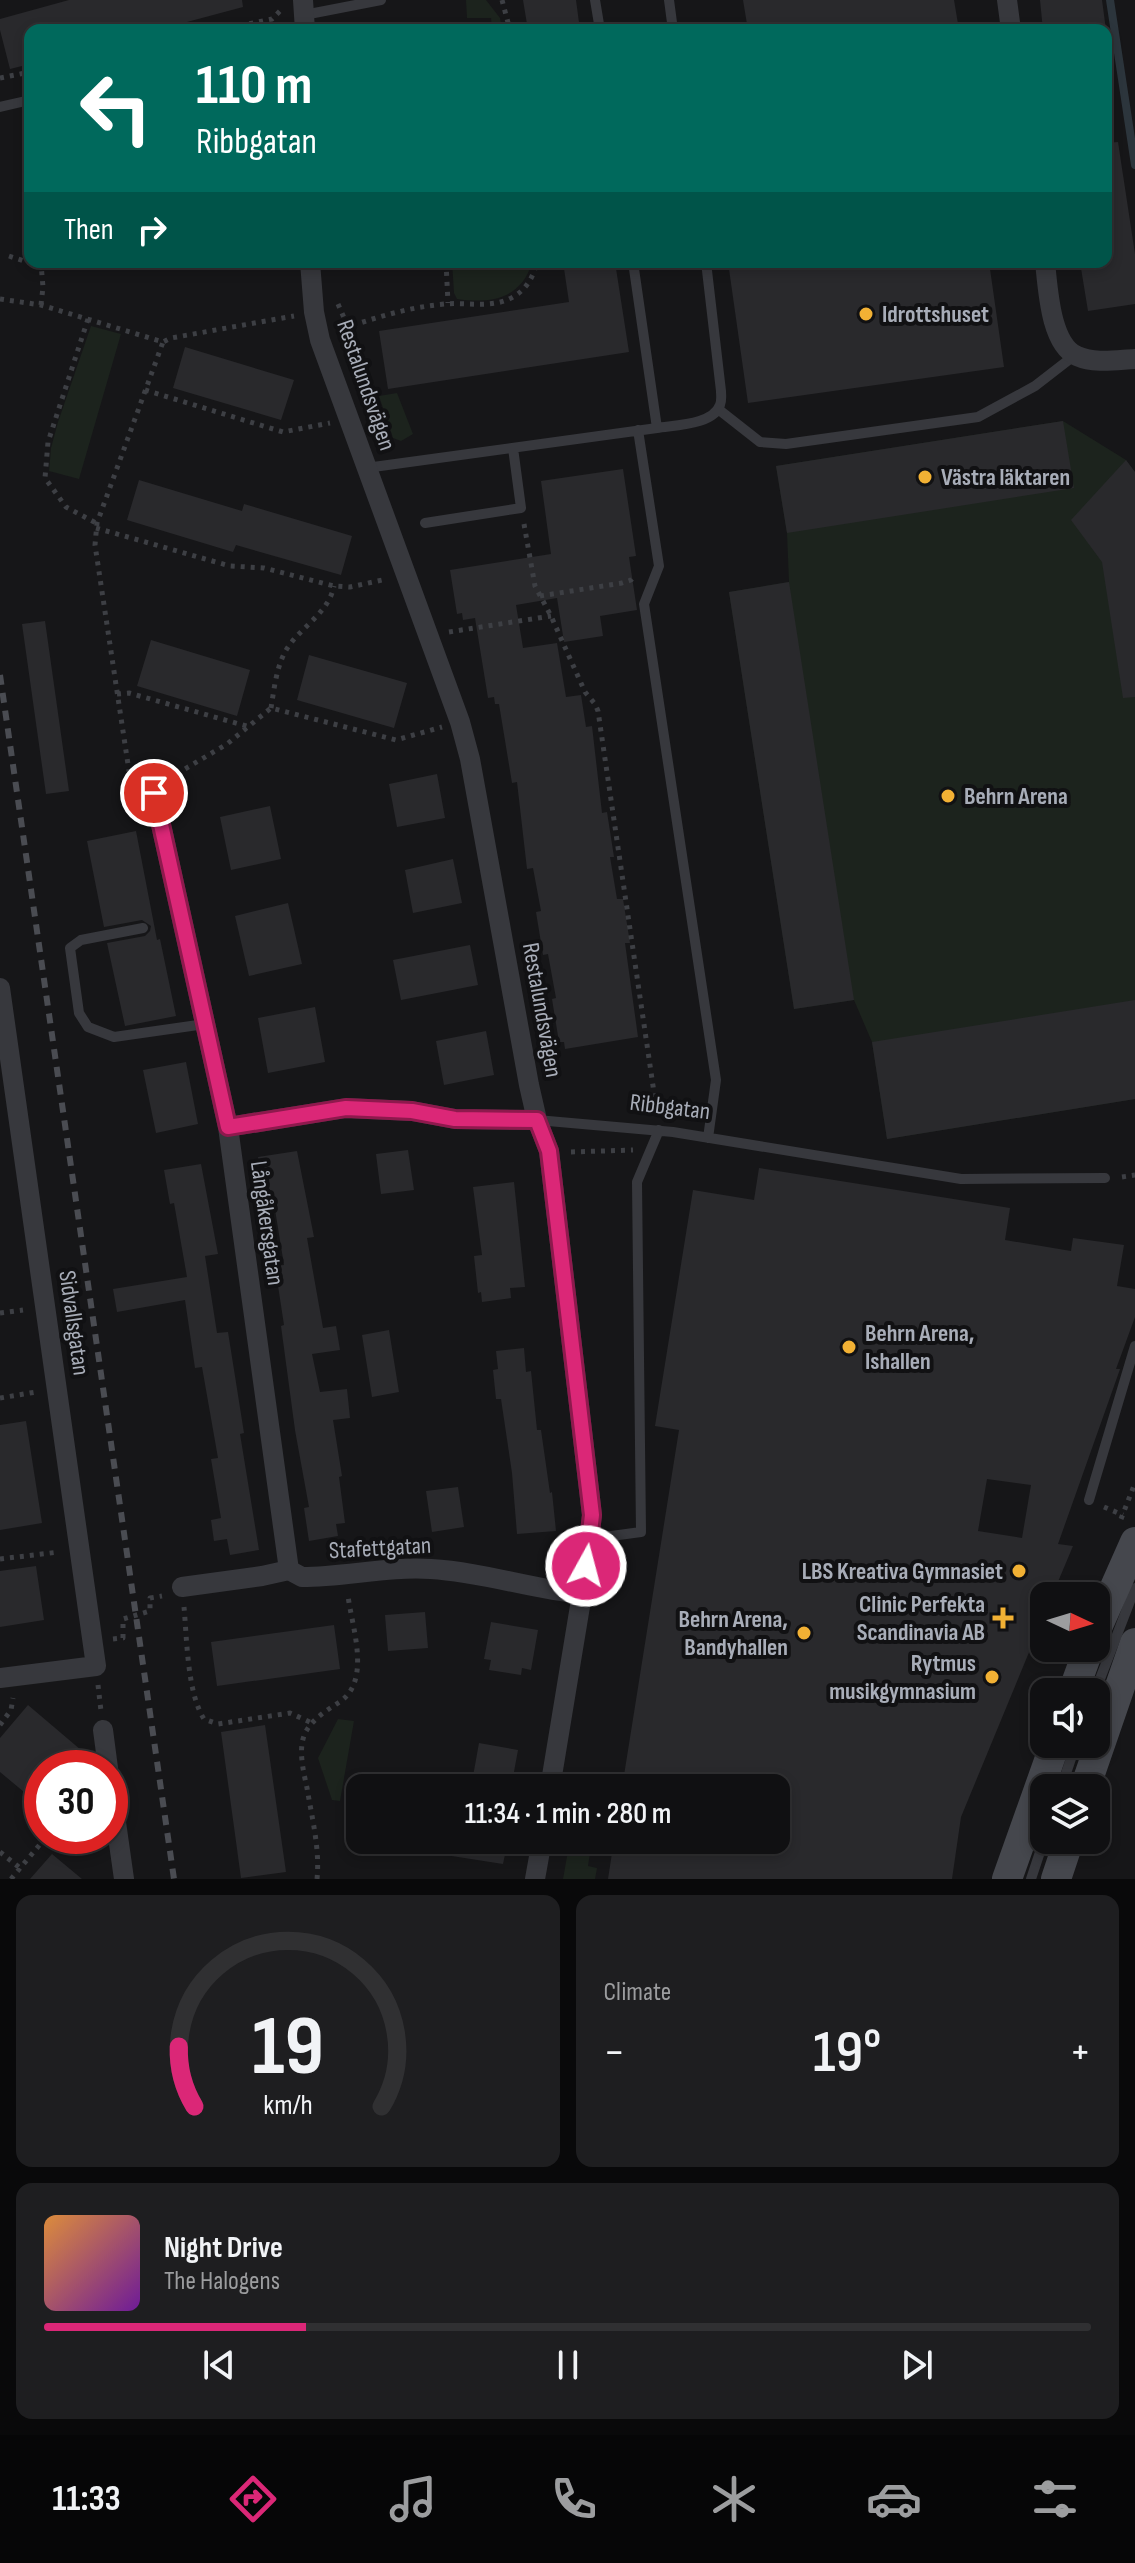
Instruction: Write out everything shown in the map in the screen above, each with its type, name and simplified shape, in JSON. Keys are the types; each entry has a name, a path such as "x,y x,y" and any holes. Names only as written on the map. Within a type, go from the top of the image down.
{"main road":[{"path":"1110,1598 1135,1542"},
{"path":"1090,1774 1135,1643"},
{"path":"1007,1879 1050,1758"},
{"path":"1056,1879 1064,1854"}],"street":[{"path":"1007,0 1010,24"},
{"name":"Restalundsvägen","path":"310,268 320,340 460,722 470,759 537,1120 549,1151 592,1515 552,1774"},
{"path":"1046,268 1051,309 1059,338 1075,355 1098,361 1135,359"},
{"name":"Långåkersgatan","path":"154,793 228,1127 289,1570"},
{"name":"Sidvallsgatan","path":"0,988 3,1028 96,1666"},
{"name":"Ribbgatan","path":"228,1127 346,1108 412,1111 455,1119 537,1120"},
{"name":"Stafettgatan","path":"182,1587 289,1570 302,1577 426,1568 463,1571 550,1591 582,1594"},
{"path":"0,1678 96,1666"},
{"path":"103,1730 106,1750"},
{"path":"120,1854 124,1879"},
{"path":"535,1879 539,1854"}],"lane":[{"path":"301,11 381,0"},
{"path":"595,0 599,24"},
{"path":"669,0 672,24"},
{"path":"0,107 24,101"},
{"path":"634,268 657,428"},
{"path":"366,468 657,428 710,416 718,409 721,391 707,268"},
{"path":"718,409 760,442 786,444 978,417 1035,386 1075,355"},
{"path":"638,430 659,566 644,604 716,1080 708,1138"},
{"path":"425,523 521,508 513,448"},
{"path":"143,928 81,940 70,948 79,1013 88,1027 114,1037 205,1024"},
{"name":"Ribbgatan","path":"537,1120 659,1130 961,1179 1105,1178"},
{"path":"589,1539 641,1532 637,1182 659,1130"},
{"path":"1089,1500 1135,1346"},
{"path":"1100,1678 1135,1588"},
{"path":"1031,1879 1039,1854"}],"path":[{"path":"502,0 508,24"},
{"path":"248,24 301,11"},
{"path":"0,78 24,73"},
{"path":"9,256 24,260"},
{"path":"41,268 41,305"},
{"path":"446,268 448,303"},
{"path":"334,586 332,595 315,619 285,651 271,708 250,727 165,781 154,793 129,771 95,545 96,526 163,342 332,309 337,302 348,327 406,309 448,303 485,304 512,298 528,284 535,268"},
{"path":"0,299 41,305 163,342"},
{"path":"88,319 48,442 45,478 66,507 96,526 230,566 264,568 334,586 366,585 405,573"},
{"path":"145,390 283,432 349,419"},
{"path":"521,508 535,586 585,692 598,711 652,1065 659,1130"},
{"path":"540,596 622,583 631,580 638,566"},
{"path":"428,634 551,616"},
{"path":"117,694 129,693 250,727"},
{"path":"271,708 396,740 460,722"},
{"path":"0,1398 57,1389"},
{"path":"0,1559 79,1549"},
{"path":"317,1879 316,1838 302,1747 303,1738 312,1723 346,1696 356,1678 357,1657 345,1576"},
{"path":"103,1730 96,1666 109,1639 123,1638 123,1619 150,1611 150,1598 182,1587 191,1673 197,1704 204,1719 218,1724 290,1713 312,1723"},
{"path":"0,1852 20,1868"},
{"path":"11,1879 32,1854"}],"shaded area":[{"path":"466,0 486,0 501,24 492,24 491,18 467,18"},
{"path":"452,268 530,268 521,284 503,296 481,301 457,299"},
{"path":"91,326 121,334 79,479 49,471 58,422"},
{"path":"397,393 413,434 401,441 393,438 379,396"},
{"name":"Behrn Arena","path":"1063,421 1126,460 1135,472 1135,1099 887,1139 872,1042 854,1000 794,1009 729,592 789,582 787,533 776,466"},
{"path":"338,1719 354,1721 340,1801 332,1800 318,1758"},
{"path":"567,1854 590,1854 588,1866 597,1868 595,1879 563,1879"}],"building":[{"path":"69,0 242,0 243,7 179,24 24,24 24,66 10,69 0,19"},
{"path":"523,0 576,0 579,24 527,24"},
{"path":"743,0 954,0 958,24 747,24"},
{"path":"1040,0 1102,0 1105,24 1042,24"},
{"path":"1112,142 1118,142 1135,254 1135,304 1088,311 1081,268 1112,268"},
{"path":"564,268 616,268 629,352 388,389 379,331 569,302"},
{"name":"Idrottshuset","path":"729,268 990,268 1004,367 748,403"},
{"path":"185,347 294,380 281,420 173,388"},
{"name":"Västra läktaren","path":"1063,421 1074,488 787,533 776,466"},
{"name":"Behrn Arena","path":"1126,460 1135,472 1135,697 1123,698 1102,562 1071,520"},
{"path":"623,469 636,556 629,557 637,610 600,616 603,636 564,642 557,598 516,605 523,648 557,643 566,697 581,695 586,727 592,726 602,813 607,812 614,857 610,857 617,899 623,899 630,943 625,943 638,1037 565,1049 564,1042 559,1042 552,999 556,998 548,954 543,955 536,912 541,911 533,868 527,869 517,782 512,783 499,704 495,704 494,697 488,698 475,618 463,620 462,613 457,614 450,570 551,554 541,481"},
{"path":"139,480 242,511 244,504 352,536 341,575 236,545 233,552 127,520"},
{"path":"789,582 854,1000 794,1009 729,592"},
{"path":"45,621 69,791 46,794 22,624"},
{"path":"151,640 250,670 237,716 137,686"},
{"path":"309,655 407,683 394,728 297,700"},
{"path":"437,774 445,818 397,827 389,784"},
{"path":"270,806 281,859 231,870 220,817"},
{"path":"136,831 157,940 160,939 176,1016 125,1026 107,943 145,936 151,926 142,920 104,927 87,841"},
{"path":"453,859 462,903 413,913 405,870"},
{"path":"288,903 302,964 249,976 235,916"},
{"path":"470,945 478,985 401,1000 393,960"},
{"path":"1135,1000 1135,1099 887,1139 872,1042"},
{"path":"315,1007 325,1062 268,1073 258,1018"},
{"path":"486,1031 494,1075 444,1085 436,1041"},
{"path":"186,1062 198,1124 156,1133 143,1070"},
{"path":"408,1150 414,1190 381,1194 376,1154"},
{"path":"297,1151 314,1237 307,1238 323,1328 336,1326 340,1350 312,1354 320,1392 347,1389 350,1418 333,1420 342,1476 339,1477 345,1523 336,1524 338,1536 309,1541 304,1508 309,1507 295,1430 275,1266 284,1265 272,1191 264,1193 258,1157"},
{"path":"201,1164 218,1254 205,1256 217,1333 228,1332 244,1433 240,1434 259,1550 230,1555 227,1539 214,1541 211,1520 221,1518 211,1459 218,1458 202,1367 195,1368 185,1300 117,1312 113,1289 187,1277 174,1203 170,1204 164,1170"},
{"path":"759,1168 1010,1208 1005,1240 1071,1251 1073,1238 1124,1245 1117,1286 1135,1289 1135,1317 1116,1369 1120,1369 1119,1372 1058,1544 1073,1546 1058,1582 1030,1582 1030,1650 961,1817 952,1879 608,1879 612,1854 790,1854 790,1774 624,1774 679,1430 655,1426 693,1190 754,1200","holes":["987,1479 1031,1485 1022,1538 978,1531"]},
{"path":"514,1182 525,1287 510,1288 511,1298 482,1302 474,1256 482,1255 473,1187"},
{"path":"389,1330 399,1392 372,1397 362,1335"},
{"path":"524,1348 526,1372 531,1371 537,1430 541,1430 556,1531 517,1534 512,1473 501,1399 496,1399 493,1370 498,1369 496,1351"},
{"path":"26,1421 42,1523 0,1530 0,1425"},
{"path":"458,1487 464,1527 432,1532 426,1491"},
{"path":"36,1566 44,1620 0,1627 0,1571"},
{"path":"425,1612 428,1648 388,1651 385,1615"},
{"path":"491,1622 538,1630 531,1670 522,1668 521,1675 489,1670 491,1660 484,1659"},
{"path":"334,1625 340,1669 217,1686 211,1642"},
{"path":"28,1705 81,1750 24,1750 24,1792 0,1772 0,1738"},
{"path":"265,1725 286,1872 241,1878 221,1732"},
{"path":"479,1743 518,1750 514,1774 473,1774"},
{"path":"52,1854 82,1879 30,1879"},
{"path":"439,1854 505,1854 503,1864"}],"waterway":[{"path":"1110,0 1135,165"}],"railway":[{"path":"0,675 174,1879"}],"place":[{"name":"Idrottshuset","path":"866,314"},
{"name":"Västra läktaren","path":"925,477"},
{"name":"Behrn Arena","path":"948,796"},
{"name":"Behrn Arena, Ishallen","path":"849,1347"},
{"name":"LBS Kreativa Gymnasiet","path":"1019,1571"},
{"name":"Clinic Perfekta Scandinavia AB","path":"1003,1618"},
{"name":"Behrn Arena, Bandyhallen","path":"804,1633"},
{"name":"Rytmus musikgymnasium","path":"992,1677"}],"route":[{"path":"154,793 228,1127 346,1108 412,1111 455,1119 537,1120 549,1151 592,1515 586,1566"}]}
